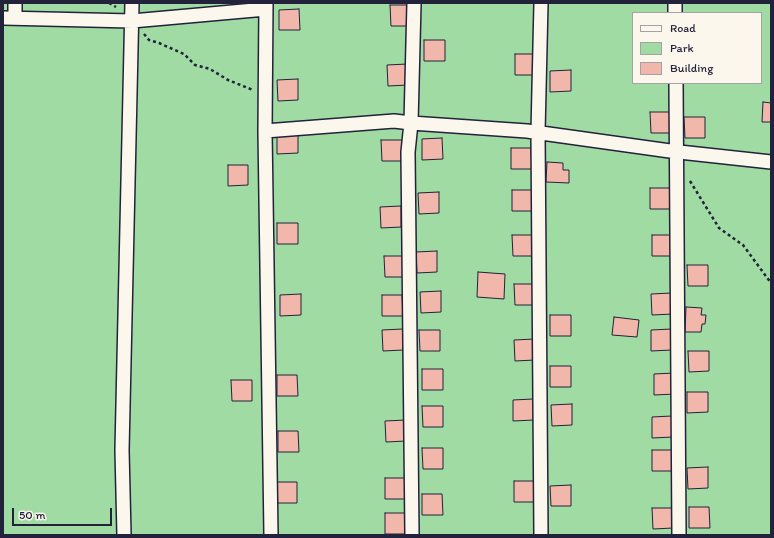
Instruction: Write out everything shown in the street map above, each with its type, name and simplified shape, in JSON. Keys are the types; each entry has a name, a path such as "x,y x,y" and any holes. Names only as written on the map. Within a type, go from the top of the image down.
{"street":[{"path":"15,3 9,18 132,21 266,6 265,131 271,535"},
{"path":"124,535 122,450 132,3"},
{"path":"412,535 408,152 411,122 414,3"},
{"path":"541,3 538,132 541,535"},
{"path":"676,84 680,535"},
{"path":"265,131 411,122 538,132 670,151 677,150 771,162"}],"path":[{"path":"132,21 149,40 159,42 184,54 195,65 210,69 228,80 265,95"},
{"path":"688,179 719,228 743,245 771,283"}],"green space":[{"path":"3,3 771,3 771,535 3,535"}],"building":[{"path":"390,5 411,5 411,26 391,26"},
{"path":"299,9 300,30 279,30 279,10"},
{"path":"424,40 445,40 445,61 424,61"},
{"path":"515,54 536,54 536,75 515,75"},
{"path":"408,64 408,85 388,86 387,65"},
{"path":"571,70 571,91 550,92 550,71"},
{"path":"298,79 298,100 278,101 277,80"},
{"path":"763,102 771,103 771,122 762,122"},
{"path":"650,112 671,112 671,133 651,133"},
{"path":"684,117 705,117 705,138 685,138"},
{"path":"277,133 298,133 298,153 277,154"},
{"path":"442,138 443,159 422,160 422,139"},
{"path":"381,140 402,140 402,161 382,161"},
{"path":"511,148 531,148 532,169 511,169"},
{"path":"547,162 563,163 563,170 569,170 569,183 546,182"},
{"path":"228,165 248,165 248,185 228,186"},
{"path":"650,188 670,188 671,209 650,209"},
{"path":"512,190 532,190 533,211 512,211"},
{"path":"439,192 439,213 419,214 418,193"},
{"path":"401,206 401,227 381,228 380,207"},
{"path":"277,223 298,223 298,244 277,244"},
{"path":"512,235 533,235 533,256 513,256"},
{"path":"652,235 672,235 673,256 652,256"},
{"path":"437,251 437,272 417,273 416,252"},
{"path":"384,256 405,256 405,277 385,277"},
{"path":"687,265 708,265 708,286 688,286"},
{"path":"478,272 505,274 504,299 477,297"},
{"path":"514,284 535,284 535,305 515,305"},
{"path":"441,291 441,312 421,313 420,292"},
{"path":"672,293 673,314 652,315 651,294"},
{"path":"301,294 301,315 280,316 280,295"},
{"path":"382,295 402,295 403,316 382,316"},
{"path":"686,307 702,308 701,315 706,315 705,324 702,324 701,332 685,332"},
{"path":"550,315 571,315 571,336 550,336"},
{"path":"614,317 639,320 637,337 612,335"},
{"path":"403,329 403,350 383,351 382,330"},
{"path":"672,329 672,350 651,351 651,330"},
{"path":"419,330 440,330 440,351 420,351"},
{"path":"535,339 535,360 515,361 514,340"},
{"path":"688,351 709,351 709,371 689,372"},
{"path":"550,366 571,366 571,387 550,387"},
{"path":"422,369 443,369 443,390 422,390"},
{"path":"674,373 675,394 654,395 654,374"},
{"path":"277,375 297,375 298,396 277,396"},
{"path":"231,380 252,380 252,401 232,401"},
{"path":"687,392 708,392 708,412 687,413"},
{"path":"533,399 534,420 513,421 513,400"},
{"path":"572,404 572,425 552,426 551,405"},
{"path":"422,406 443,406 443,427 423,427"},
{"path":"672,416 673,437 652,438 652,417"},
{"path":"406,420 406,441 386,442 385,421"},
{"path":"278,431 298,431 299,452 278,452"},
{"path":"422,448 443,448 443,469 423,469"},
{"path":"652,450 672,450 673,471 652,471"},
{"path":"708,467 708,488 688,489 687,468"},
{"path":"385,478 405,478 406,499 385,499"},
{"path":"514,481 535,481 535,502 514,502"},
{"path":"276,482 297,482 297,503 277,503"},
{"path":"571,485 571,506 551,506 550,486"},
{"path":"422,494 442,494 443,515 422,515"},
{"path":"689,507 709,507 710,528 689,528"},
{"path":"652,508 673,508 673,528 653,529"},
{"path":"385,513 405,513 406,534 385,534"}]}
